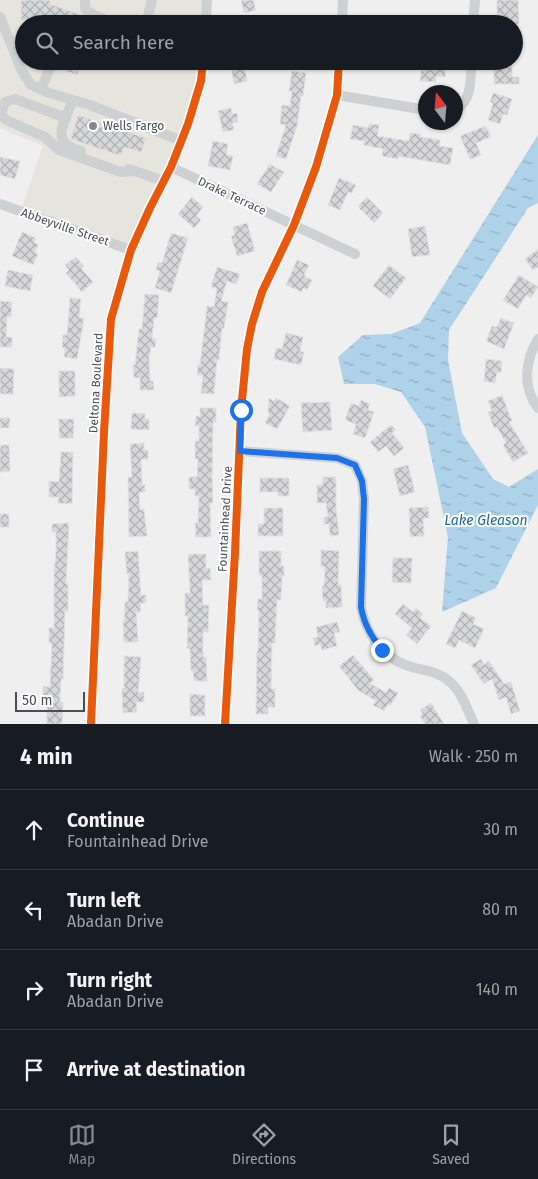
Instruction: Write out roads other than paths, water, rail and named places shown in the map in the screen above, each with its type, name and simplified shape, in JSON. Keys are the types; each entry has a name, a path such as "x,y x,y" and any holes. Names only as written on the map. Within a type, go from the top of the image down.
{"street":[{"path":"85,0 85,9 94,15"},
{"path":"148,15 152,0"},
{"path":"206,15 207,0"},
{"path":"342,15 343,0"},
{"path":"474,15 475,0"},
{"path":"0,17 15,54"},
{"path":"22,70 31,84 41,89 182,141"},
{"path":"41,89 49,70"},
{"name":"Deltona Boulevard","path":"91,724 103,442 111,319 130,250 182,141 201,81 202,70"},
{"name":"Fountainhead Drive","path":"225,724 242,401 247,349 252,324 262,292 294,225 316,167 337,95 339,70"},
{"path":"463,103 466,100 470,84 471,70"},
{"path":"337,95 418,109"},
{"path":"66,118 15,99 5,102 1,114 6,120 45,137 59,150 121,172 135,171"},
{"path":"73,100 62,134 63,141 66,144 164,181"},
{"name":"Drake Terrace","path":"171,167 355,254"},
{"name":"Abbeyville Street","path":"0,204 130,250"},
{"path":"538,339 534,346 526,377 527,389 538,408"},
{"path":"240,451 337,458 355,465 362,481 364,499 361,607 364,622 382,650 404,665 437,674 449,680 460,692 474,724"}],"water":[{"name":"Lake Gleason","path":"538,135 538,203 528,208 449,330 448,360 462,433 493,479 509,487 538,469 538,505 496,588 442,612 448,537 425,427 401,392 375,384 344,384 338,357 363,335 391,334 420,323"}],"place":[{"name":"Wells Fargo","path":"93,126"}]}
